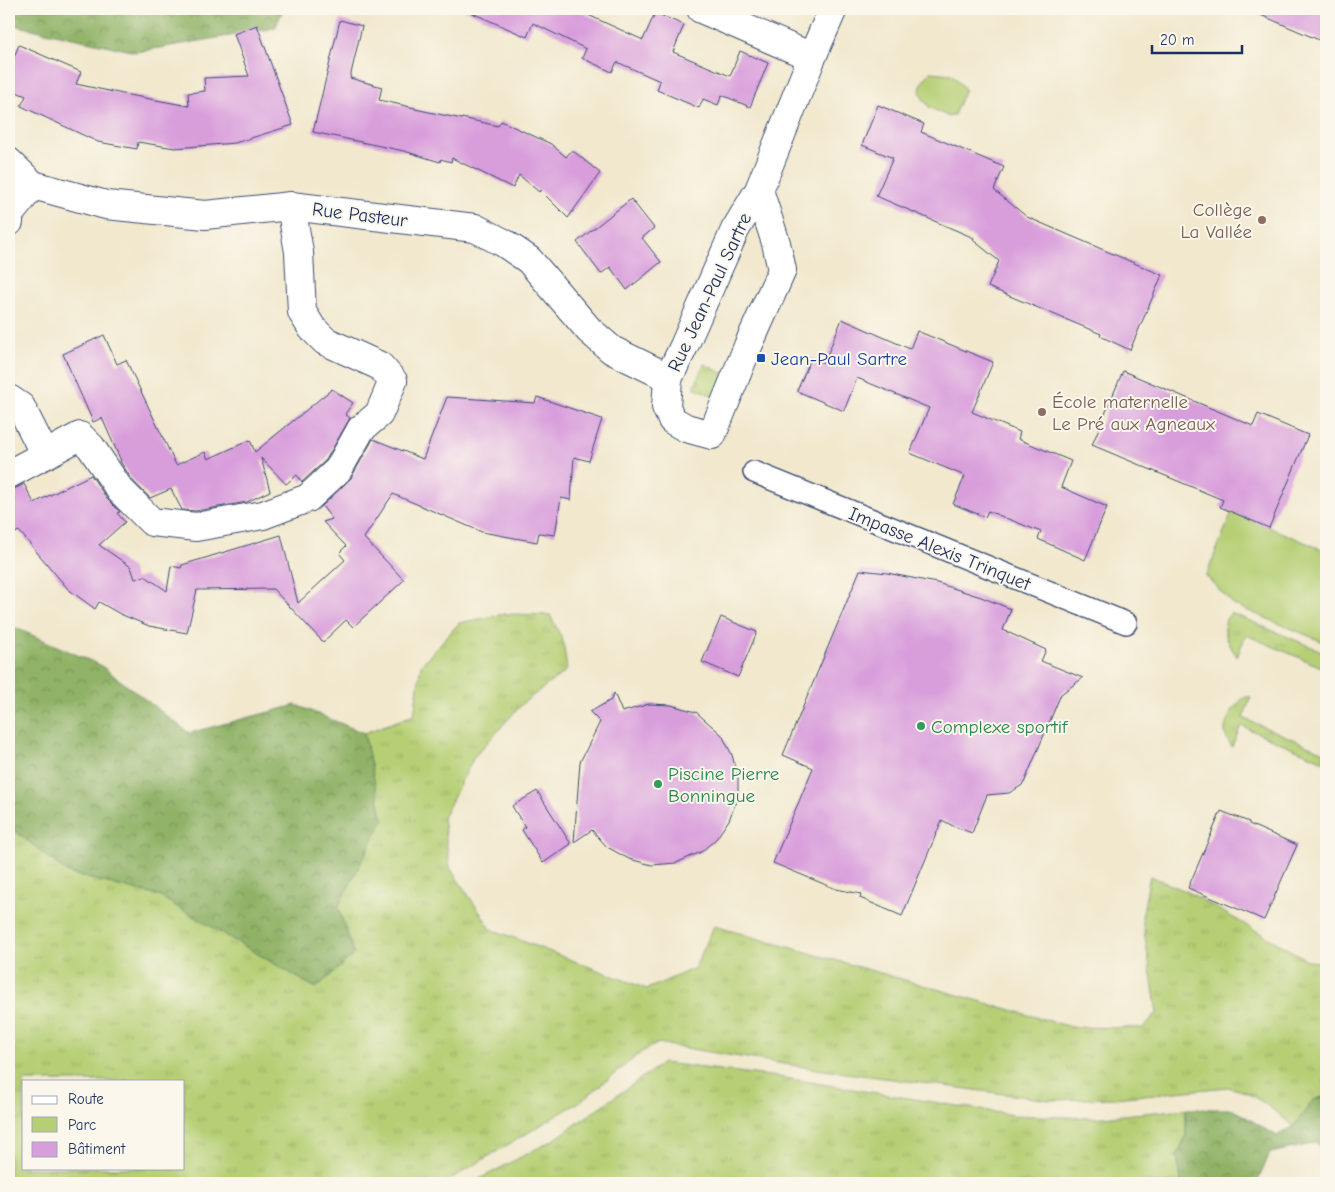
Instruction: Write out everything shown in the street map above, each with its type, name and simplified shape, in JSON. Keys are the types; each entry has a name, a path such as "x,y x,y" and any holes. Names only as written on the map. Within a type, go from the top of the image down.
{"street":[{"path":"701,9 812,57"},
{"name":"Rue Jean-Paul Sartre","path":"759,190 776,243 782,270 712,434 686,428 672,420 666,407 668,380 735,230 759,190 833,9"},
{"name":"Rue Pasteur","path":"9,162 33,185 106,206 205,215 291,206 475,228 504,243 529,260 589,330 612,350 659,373 668,380"},
{"path":"9,222 9,215 33,185"},
{"path":"9,474 80,436 91,447 120,490 152,522 196,527 263,515 291,505 308,498 338,470 361,428 379,414 393,382 380,366 325,341 312,328 302,312 298,252 291,206"},
{"path":"9,399 21,407 45,455"},
{"name":"Impasse Alexis Trinquet","path":"754,472 1126,623"}],"green space":[{"path":"9,9 283,9 275,28 136,52 9,24"},
{"path":"931,72 952,74 965,89 954,115 949,117 929,107 922,97 921,87"},
{"path":"704,364 725,374 715,397 694,387"},
{"path":"1232,512 1326,551 1326,643 1234,605 1206,576"},
{"path":"1231,613 1326,653 1326,669 1246,635 1237,656 1230,646 1225,629 1225,623"},
{"path":"504,614 550,615 563,641 567,670 523,703 474,757 443,818 450,868 491,929 647,989 695,968 714,926 1071,1027 1143,1028 1157,1013 1142,917 1150,876 1188,892 1309,961 1326,963 1326,1096 1313,1101 1294,1126 1246,1092 1228,1087 1114,1098 1050,1100 816,1069 659,1043 643,1051 581,1101 444,1183 9,1183 9,826 68,873 159,896 316,988 354,954 338,907 382,820 364,733 414,715 421,665 459,623"},
{"path":"9,625 100,665 189,733 296,705 364,733 383,820 338,907 354,954 316,988 159,896 68,873 9,826"},
{"path":"1246,697 1251,697 1243,718 1326,753 1326,762 1241,726 1232,747 1225,734 1226,723 1235,707"},
{"path":"663,1063 778,1077 1013,1115 1092,1118 1186,1109 1186,1136 1177,1156 1181,1179 1180,1183 472,1183 555,1139"},
{"path":"1326,1096 1326,1155 1317,1143 1270,1153 1257,1183 1180,1183 1177,1156 1186,1136 1186,1109 1233,1109 1277,1136 1294,1126 1313,1100"}],"building":[{"path":"463,9 575,9 643,40 655,13 684,25 673,52 730,76 740,51 768,63 750,107 722,95 718,105 703,99 699,108 657,90 660,81 617,62 612,72 582,58 586,49 533,23 527,37"},
{"path":"1247,9 1326,9 1326,43"},
{"path":"340,20 362,26 350,78 382,87 379,100 498,126 501,121 551,144 566,157 572,150 600,173 568,218 540,190 539,192 519,175 513,188 452,158 451,162 441,159 440,162 404,151 313,132"},
{"path":"257,25 293,125 235,143 175,148 138,142 137,149 98,142 21,106 26,96 9,89 9,68 19,45 81,72 76,84 189,106 188,93 205,91 204,78 249,76 234,34"},
{"path":"878,105 924,124 921,132 1004,167 994,190 1027,217 1162,275 1130,350 1100,336 1101,334 988,287 999,261 973,240 974,238 876,196 893,158 862,145"},
{"path":"631,199 654,228 642,238 661,262 627,290 610,267 601,274 577,242"},
{"path":"842,319 910,349 917,331 993,362 972,412 1020,432 1018,439 1071,461 1061,487 1107,507 1085,560 1038,539 1041,532 988,511 985,517 953,504 965,476 910,453 929,408 857,378 844,411 797,391 811,358 824,363"},
{"path":"104,335 117,364 126,360 176,465 205,452 208,459 250,440 255,452 332,389 353,403 345,414 350,418 326,460 302,482 297,475 286,484 261,458 270,491 247,502 196,511 182,510 171,489 150,498 132,480 120,461 102,418 93,422 63,354"},
{"path":"1123,371 1253,426 1258,414 1308,435 1269,528 1220,507 1223,500 1092,445"},
{"path":"447,397 535,403 537,397 602,419 589,461 574,457 571,500 561,498 555,535 539,533 537,542 482,532 393,494 364,538 404,580 353,627 346,620 323,642 273,589 197,590 187,633 149,626 120,614 99,602 95,609 68,589 19,531 9,536 9,490 24,484 34,503 91,475 107,499 120,512 117,513 125,522 99,545 131,567 135,579 145,576 167,591 171,566 181,568 182,565 281,535 298,603 345,560 339,553 346,546 323,522 332,519 322,506 351,478 373,439 423,459"},
{"name":"Complexe sportif","path":"860,570 887,573 937,583 1011,609 1003,630 1046,650 1041,661 1083,678 1061,694 1024,783 1009,793 987,795 972,833 942,820 902,916 860,898 861,894 836,889 773,863 813,768 783,755"},
{"path":"721,617 757,632 738,677 702,662"},
{"name":"Piscine Pierre Bonningue","path":"614,693 622,712 649,704 671,705 696,712 722,735 732,755 738,778 738,797 729,820 716,839 701,852 676,863 652,865 629,859 607,847 592,830 574,842 580,762 600,722 590,712 611,700"},
{"path":"537,791 571,844 543,863 522,830 525,827 512,806"},
{"path":"1221,811 1297,845 1264,920 1188,888"}],"place":[{"name":"Collège La Vallée","path":"1262,220"},
{"name":"Jean-Paul Sartre","path":"761,358"},
{"name":"École maternelle Le Pré aux Agneaux","path":"1042,412"},
{"name":"Complexe sportif","path":"921,726"},
{"name":"Piscine Pierre Bonningue","path":"658,784"}]}
